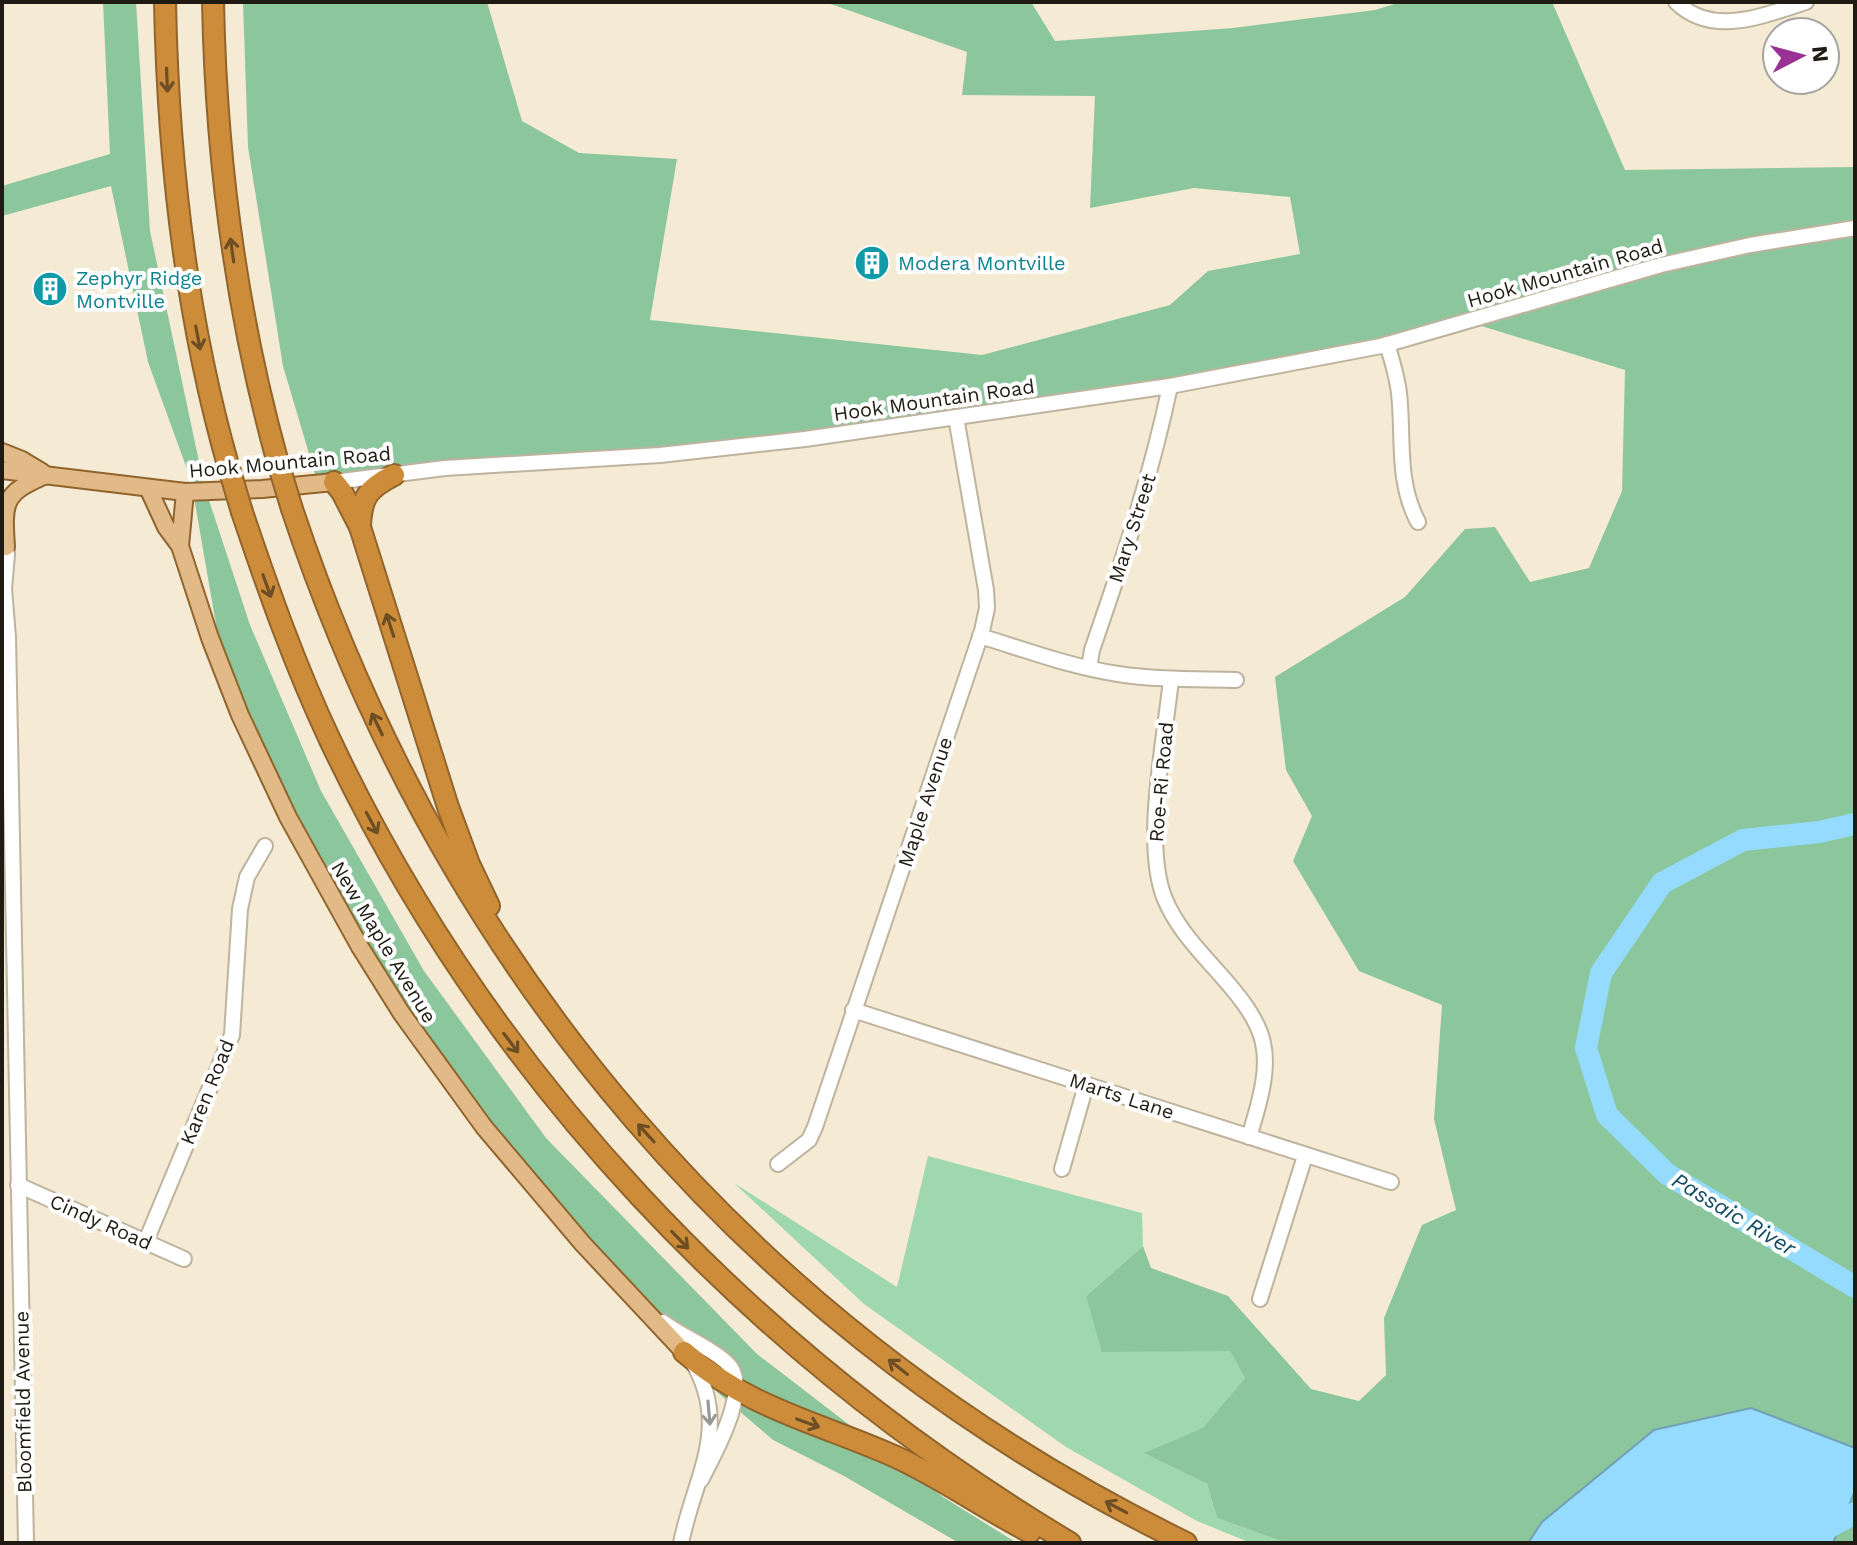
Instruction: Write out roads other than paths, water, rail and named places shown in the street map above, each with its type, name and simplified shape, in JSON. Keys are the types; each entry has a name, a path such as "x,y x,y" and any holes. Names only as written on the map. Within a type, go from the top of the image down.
{"highway":[{"path":"165,2 168,110 182,244 198,341 228,465 276,613 311,699 374,828 450,956 506,1036 565,1113 698,1259 808,1358 925,1449 1070,1543"},
{"path":"213,2 218,107 231,238 246,332 278,463 339,638 396,764 466,889 545,1007 603,1083 698,1190 767,1257 913,1379 993,1434 1075,1485 1186,1543"},
{"path":"360,527 366,494 394,475"},
{"path":"334,482 360,527 458,836 496,919 545,1007"},
{"path":"684,1352 737,1391 774,1410 901,1459 1050,1543"}],"main road":[{"path":"2,452 47,475"},
{"name":"Hook Mountain Road","path":"2,470 185,492 334,482"},
{"path":"4,538 3,512 10,496 23,485 47,475"},
{"name":"New Maple Avenue","path":"148,488 166,527 180,546 210,638 240,715 288,817 360,947 418,1037 484,1127 583,1244 684,1352"},
{"name":"New Maple Avenue","path":"180,546 185,492"}],"street":[{"path":"1676,2 1699,18 1724,22 1768,14 1806,2"},
{"name":"Hook Mountain Road","path":"334,482 445,468 681,453 805,439 1170,386 1387,344 1661,265 1763,243 1855,228"},
{"path":"1387,344 1399,394 1401,467 1405,492 1418,522"},
{"name":"Mary Street","path":"1089,668 1092,650 1143,500 1170,386"},
{"name":"Maple Avenue","path":"778,1164 809,1140 815,1127 987,608 956,417"},
{"name":"Bloomfield Avenue","path":"4,538 26,1543"},
{"path":"980,636 1117,674 1236,680"},
{"name":"Roe-Ri Road","path":"1171,679 1156,814 1154,850 1157,871 1175,919 1189,940 1247,1005 1262,1036 1265,1071 1262,1098 1249,1137"},
{"name":"Karen Road","path":"146,1241 232,1035 240,909 247,877 265,846"},
{"name":"Marts Lane","path":"853,1010 1391,1182"},
{"path":"1062,1169 1086,1085"},
{"path":"1260,1299 1305,1156"},
{"name":"Cindy Road","path":"18,1185 184,1259"},
{"name":"New Maple Avenue","path":"643,1306 685,1338 724,1360 735,1374 737,1391"},
{"path":"681,1543 709,1445 710,1413 698,1373 684,1352"},
{"path":"701,1480 722,1437 737,1391"}],"water":[{"path":"1751,1408 1855,1448 1855,1491 1833,1543 1528,1543 1542,1522 1654,1430"}],"waterway":[{"name":"Passaic River","path":"1855,824 1819,832 1743,840 1662,883 1601,973 1586,1048 1607,1115 1667,1174 1855,1287"},
{"name":"Passaic River","path":"1800,1543 1855,1513"}],"place":[{"name":"Modera Montville","path":"872,263"},
{"name":"Zephyr Ridge Montville","path":"50,289"}]}
